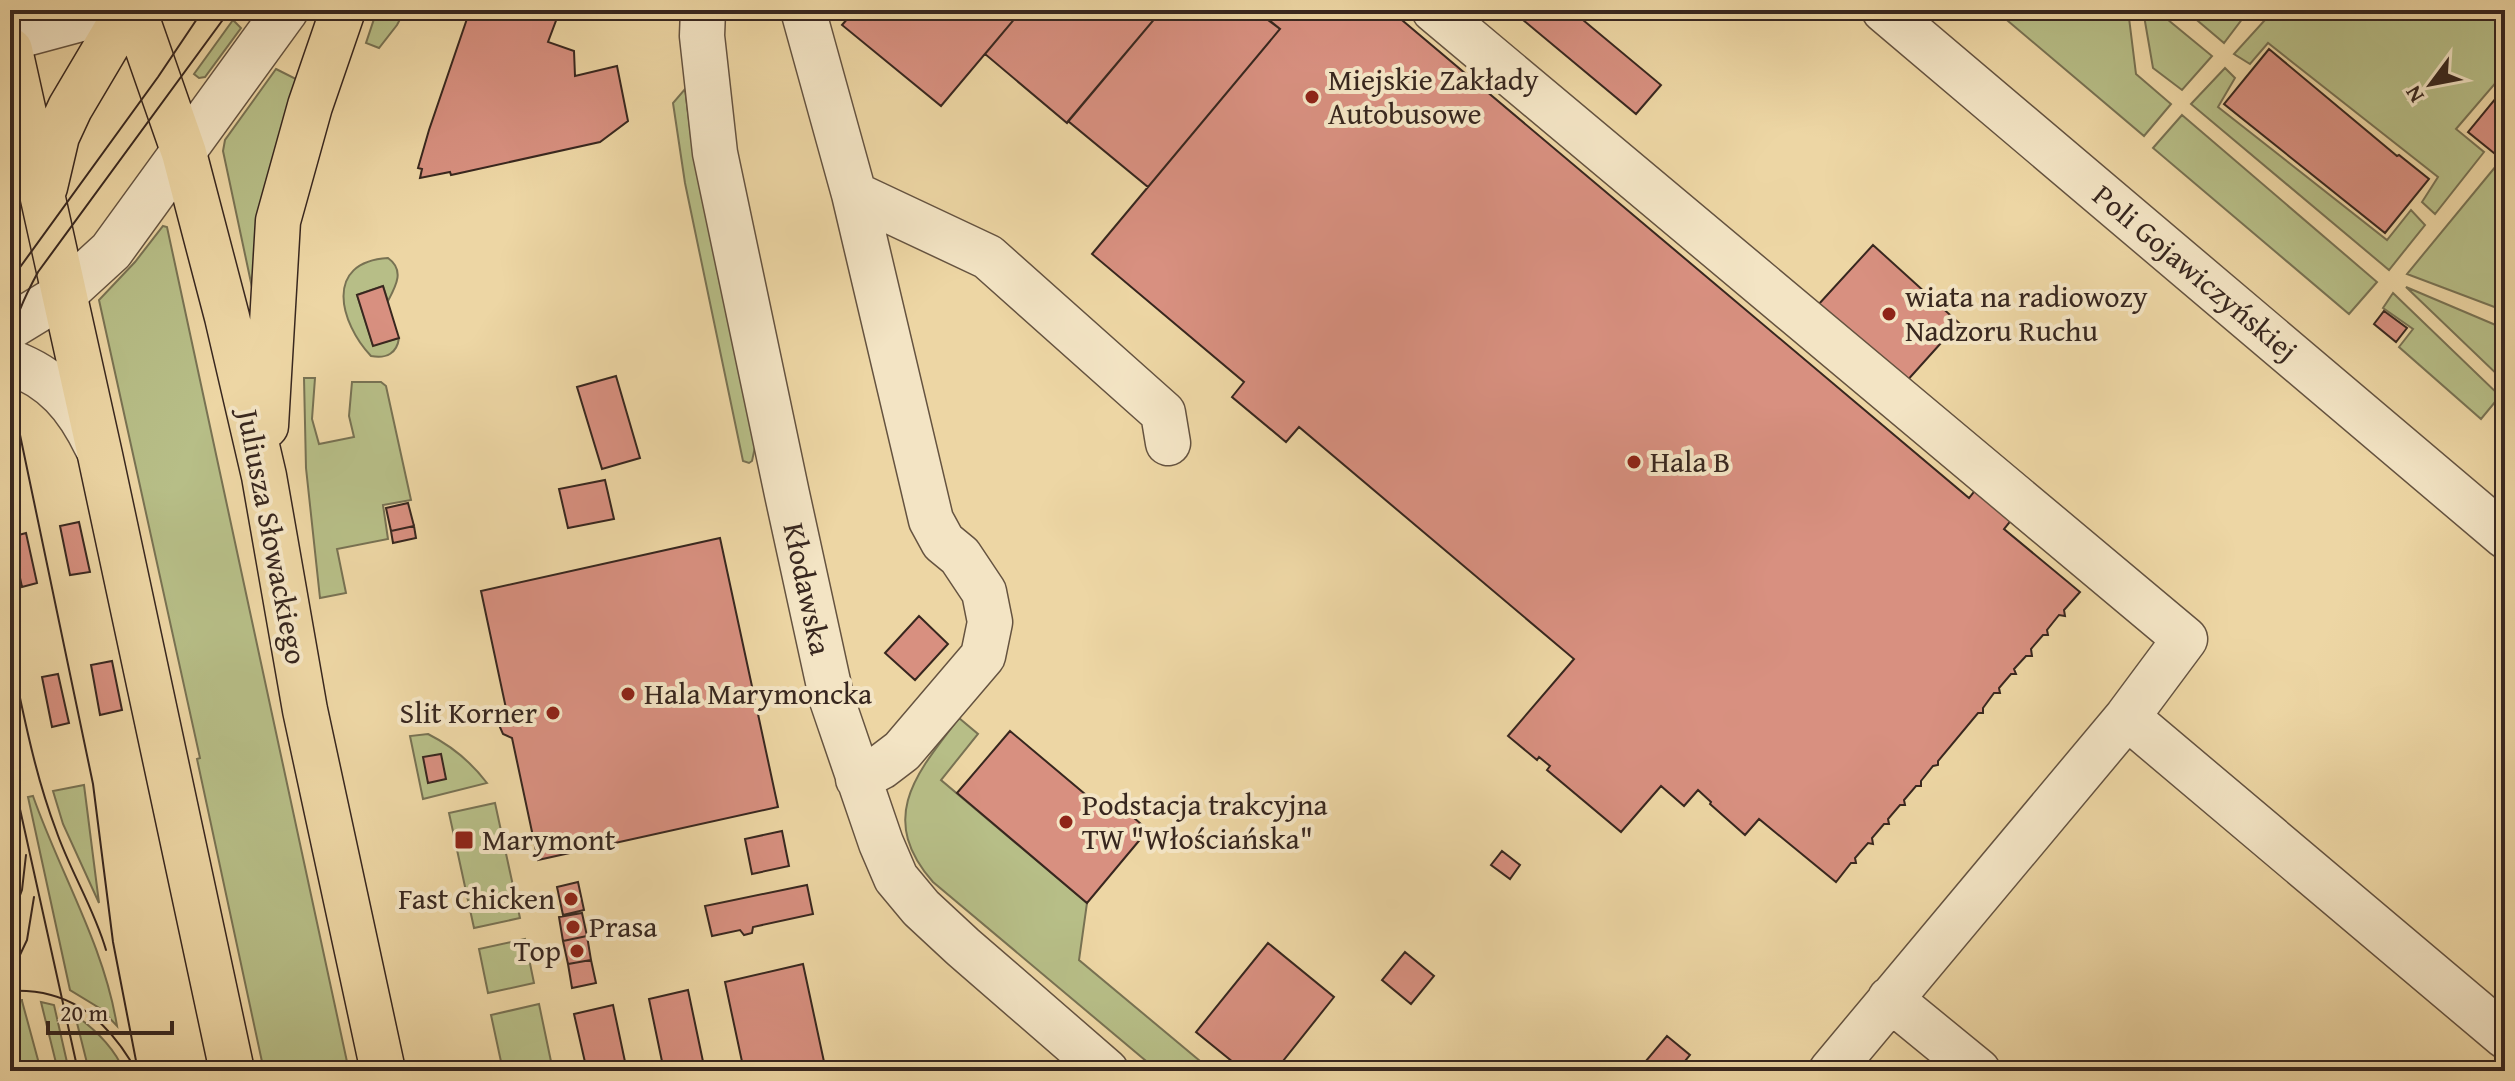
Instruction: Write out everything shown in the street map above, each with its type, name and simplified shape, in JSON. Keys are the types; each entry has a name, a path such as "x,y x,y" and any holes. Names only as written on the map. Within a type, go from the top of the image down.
{"main road":[{"name":"Juliusza Słowackiego","path":"131,10 184,153 227,317 264,476 305,710 383,1071"},
{"path":"43,197 57,136 70,108 131,10"},
{"path":"264,476 278,221 310,106 343,10"},
{"path":"10,50 232,1071"}],"street":[{"path":"10,38 114,10"},
{"path":"10,327 64,294 111,251 286,10"},
{"name":"Kłodawska","path":"703,10 702,36 715,153 832,700 881,843 896,878 921,908 1106,1071"},
{"path":"803,10 854,194 931,520 943,542 960,556 984,592 990,622 983,656 902,751 858,779"},
{"path":"1434,10 2185,639 2127,717 1831,1071"},
{"name":"Poli Gojawiczyńskiej","path":"1884,10 2505,536"},
{"path":"854,194 988,257 1163,413 1168,443"},
{"path":"10,362 42,376 65,396 78,411 100,455"},
{"path":"2127,717 2505,1036"},
{"path":"1890,999 1978,1071"}],"green space":[{"path":"377,10 405,10 379,48 366,43"},
{"path":"1995,10 2128,10 2136,74 2171,104 2144,136"},
{"path":"2143,10 2156,10 2212,56 2182,90 2153,68"},
{"path":"2185,10 2249,10 2224,43"},
{"path":"2274,10 2505,10 2505,72 2456,129 2484,152 2435,214 2422,202 2438,177 2268,43 2250,64 2234,54"},
{"path":"233,20 241,28 205,77 199,78 194,74"},
{"path":"2225,68 2235,78 2218,107 2387,240 2411,210 2425,225 2389,270 2191,104"},
{"path":"276,69 300,81 253,292 223,151 225,140"},
{"path":"685,89 693,151 755,447 749,463 743,461 685,183 673,103"},
{"path":"2182,115 2377,282 2349,314 2153,148"},
{"path":"2496,166 2505,174 2505,311 2407,274"},
{"path":"163,226 167,227 349,1071 264,1071 197,759 200,758 99,300"},
{"path":"388,258 398,273 388,301 383,286 357,295 373,345 399,338 390,354 371,356 351,327 344,296 346,282 354,270 367,262"},
{"path":"2406,287 2505,329 2505,382"},
{"path":"2393,293 2500,396 2481,419 2399,347 2413,329 2383,308"},
{"path":"304,378 315,378 312,419 319,444 354,437 349,416 352,382 381,382 386,386 411,500 383,505 388,539 337,549 346,593 320,598 306,468"},
{"path":"959,718 978,734 941,780 1087,903 1079,960 1212,1071 1158,1071 933,882 916,859 907,837 905,817 909,797 929,758"},
{"path":"428,734 460,755 487,783 423,799 410,736"},
{"path":"84,785 99,903 63,824 53,791"},
{"path":"33,796 92,938 111,996 117,1026 101,1009 70,990 28,797"},
{"path":"495,803 520,918 474,928 449,813"},
{"path":"525,939 534,983 488,993 479,949"},
{"path":"22,1000 41,1071 10,1071 10,1001"},
{"path":"41,1002 54,1005 69,1071 58,1071"},
{"path":"539,1004 553,1071 503,1071 491,1015"},
{"path":"75,1015 104,1040 124,1071 89,1071"}],"building":[{"path":"470,10 560,10 548,42 574,51 575,76 617,66 628,121 600,142 451,175 450,172 420,178 422,169 418,168 429,130"},
{"path":"855,10 1022,10 941,106 842,25"},
{"path":"1022,10 1162,10 1067,123 985,54"},
{"path":"1162,10 1257,10 1280,29 1148,187 1068,121"},
{"name":"Hala B","path":"1276,10 1390,10 1969,498 1981,483 2017,513 2004,529 2080,592 2064,610 2065,616 2059,615 2047,630 2048,635 2043,635 2031,649 2032,656 2026,656 2014,669 2016,674 2011,674 1999,688 2000,693 1994,693 1983,708 1983,713 1978,713 1938,761 1938,765 1933,766 1921,781 1921,786 1916,786 1904,800 1905,805 1900,805 1888,819 1889,824 1884,824 1872,838 1873,844 1868,843 1855,858 1856,863 1851,863 1836,882 1759,819 1745,835 1698,790 1684,806 1661,786 1621,832 1547,770 1550,766 1539,757 1537,760 1508,736 1574,659 1299,427 1286,442 1232,397 1244,382 1092,254 1280,29 1268,20"},
{"path":"1511,10 1571,10 1661,85 1636,114"},
{"path":"2269,49 2429,179 2385,233 2224,104"},
{"path":"2505,87 2505,162 2468,132"},
{"name":"wiata na radiowozy Nadzoru Ruchu","path":"1873,245 1959,323 1905,383 1818,305"},
{"path":"383,286 399,338 373,346 357,295"},
{"path":"2384,311 2407,328 2396,342 2374,324"},
{"path":"616,376 640,458 602,469 577,387"},
{"path":"605,480 614,519 568,528 559,489"},
{"path":"408,503 414,526 391,531 386,508"},
{"path":"79,522 90,572 70,575 60,526"},
{"path":"414,526 416,538 393,543 391,531"},
{"path":"26,533 37,583 22,587 11,537"},
{"name":"Hala Marymoncka","path":"720,538 778,807 538,860 512,738 503,734 499,725 507,713 481,591"},
{"path":"919,616 948,644 915,680 885,653"},
{"path":"112,661 122,710 100,715 91,665"},
{"path":"58,674 69,723 52,727 42,677"},
{"name":"Podstacja trakcyjna TW \"Włościańska\"","path":"1010,731 1110,815 1119,805 1148,830 1087,903 957,793"},
{"path":"441,754 446,779 428,783 423,757"},
{"path":"782,831 789,866 752,874 745,839"},
{"path":"1502,851 1520,865 1510,879 1491,865"},
{"name":"Fast Chicken","path":"578,882 584,910 563,915 557,887"},
{"path":"807,885 813,914 753,927 752,933 744,935 740,930 712,936 705,906"},
{"name":"Prasa","path":"582,913 587,936 563,941 559,917"},
{"name":"Top","path":"587,936 591,960 568,964 563,941"},
{"path":"1268,943 1334,997 1275,1071 1244,1071 1196,1032"},
{"path":"1405,952 1434,976 1411,1004 1382,980"},
{"path":"591,960 596,983 572,988 568,964"},
{"path":"803,964 826,1071 744,1071 725,982"},
{"path":"688,990 705,1071 664,1071 649,999"},
{"path":"613,1005 627,1071 587,1071 574,1014"},
{"path":"1667,1036 1690,1055 1677,1071 1657,1071 1645,1062"}],"tram line":[{"path":"10,281 203,10"},
{"path":"10,349 20,309 38,272 230,10"},
{"path":"10,387 93,784 113,942 138,1071"},
{"path":"10,651 48,808 106,950"},
{"path":"10,764 78,1071"},
{"path":"10,922 22,890 26,855"},
{"path":"10,976 27,940 34,897"},
{"path":"10,991 48,994 80,1008 107,1030 130,1060"}],"place":[{"name":"Miejskie Zakłady Autobusowe","path":"1312,97"},
{"name":"wiata na radiowozy Nadzoru Ruchu","path":"1889,314"},
{"name":"Hala B","path":"1634,462"},
{"name":"Hala Marymoncka","path":"628,694"},
{"name":"Slit Korner","path":"553,713"},
{"name":"Podstacja trakcyjna TW \"Włościańska\"","path":"1066,822"},
{"name":"Marymont","path":"464,840"},
{"name":"Fast Chicken","path":"571,899"},
{"name":"Prasa","path":"573,927"},
{"name":"Top","path":"577,951"}]}
